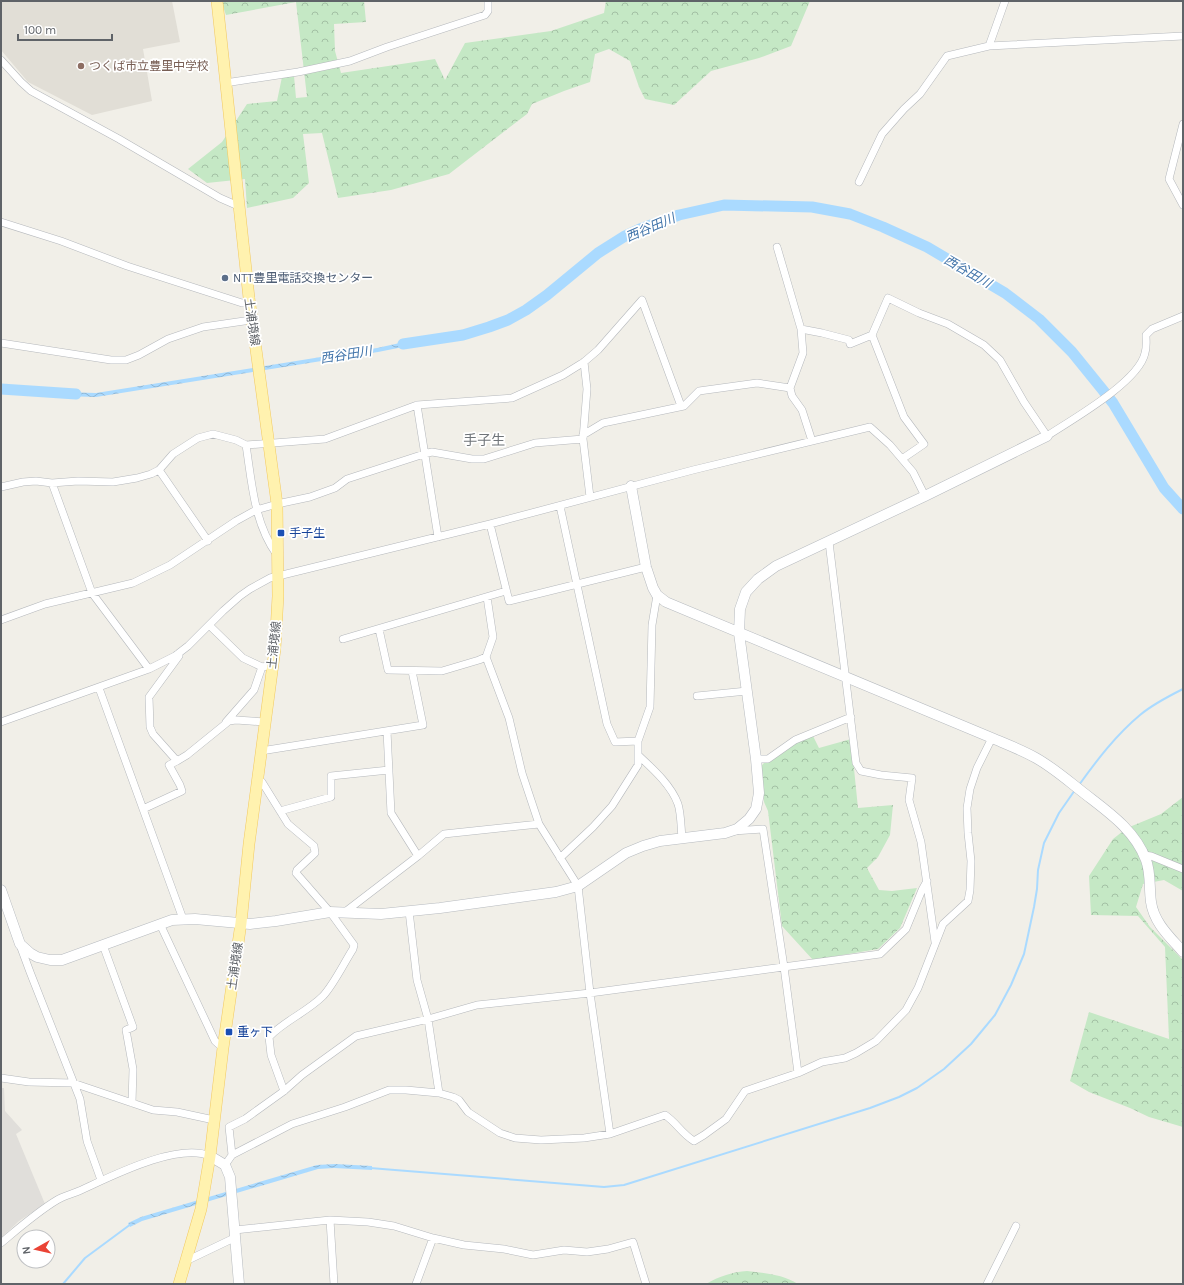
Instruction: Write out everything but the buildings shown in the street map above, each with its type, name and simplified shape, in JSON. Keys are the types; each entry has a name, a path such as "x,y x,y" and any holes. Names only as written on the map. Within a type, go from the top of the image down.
{"main road":[{"name":"土浦境線","path":"179,1284 203,1198 210,1156 223,1048 241,924 258,781 265,722 268,666 277,620 279,575 277,504 249,304 240,204 225,83 217,1"}],"street":[{"path":"225,83 284,75 350,61 485,15 488,11 488,1"},
{"path":"990,46 1005,1"},
{"path":"859,182 882,134 904,108 920,94 947,56 990,46 1183,36"},
{"path":"1,60 31,91 220,198 236,205 240,204"},
{"path":"1183,124 1169,179 1183,205"},
{"path":"1,222 61,241 127,266 249,304"},
{"path":"777,247 801,329 803,354 790,388 792,396 802,410 812,441"},
{"path":"801,329 849,340 850,344 872,335 888,298 919,313 948,324 984,345 1000,360 1024,402 1047,436"},
{"path":"1,486 23,482 113,482 137,478 159,470 173,454 198,438 214,434 236,440 246,445 325,439 416,405 512,398 563,375 584,362 598,350 642,300 681,406"},
{"path":"732,831 742,826 749,819 756,809 759,793 756,759 739,633 740,609 746,592 758,579 776,566 925,496 1047,436 1103,399 1134,374 1146,354 1146,335 1152,329 1183,316"},
{"path":"1,343 111,360 126,360 139,355 168,339 186,332 203,327 251,320"},
{"path":"872,335 904,417 924,444 902,460"},
{"path":"584,362 587,389 583,437 590,497"},
{"path":"1,620 45,604 133,583 149,577 208,541 236,521 256,510 310,497 335,488 347,478 424,454 432,452 472,459 484,459 535,443 583,437 603,423 684,406 699,391 757,383 790,388"},
{"path":"416,405 438,537"},
{"path":"1,722 149,669 179,653 188,646 223,611 250,589 265,580 279,575 490,524 631,486 812,441 870,427 890,445 913,472 925,496"},
{"path":"246,445 256,510 263,530 278,557"},
{"path":"159,470 208,541"},
{"path":"52,483 92,593 149,669"},
{"path":"631,486 646,567 652,588 657,595 666,602 992,738 1050,766 1123,824 1144,855 1149,876 1151,902 1154,916 1158,923 1183,952"},
{"path":"560,506 576,585 608,724 615,742 638,741"},
{"path":"490,524 509,601 646,567"},
{"path":"829,542 847,678 856,763 861,771 881,775 912,778 909,800 921,842 936,942"},
{"path":"343,639 487,597 506,590"},
{"path":"560,858 593,828 612,806 638,765 638,741 650,707 652,625 657,595"},
{"path":"487,597 493,636 486,657 509,718 522,772 539,824 578,886 590,993 610,1134"},
{"path":"143,808 182,791 169,765 187,754 225,723 254,690 268,666 243,658 209,625"},
{"path":"379,629 388,670 442,671 486,657"},
{"path":"177,761 153,734 150,728 149,697 179,656 179,653"},
{"path":"261,751 423,725 412,671"},
{"path":"99,688 183,919"},
{"path":"697,696 747,691"},
{"path":"756,759 768,759 795,740 851,717"},
{"path":"225,723 236,720 265,722"},
{"path":"387,730 391,813 418,856"},
{"path":"225,1165 232,1155 292,1124 345,1107 389,1090 439,1093 459,1100 468,1112 484,1124 500,1133 515,1138 560,1140 584,1138 610,1134 665,1115 671,1118 685,1136 694,1141 726,1119 745,1091 798,1073 822,1062 850,1056 876,1041 906,1010 918,988 943,924 968,901 971,861 967,808 970,789 977,768 992,738"},
{"path":"639,756 652,768 670,790 678,805 682,838"},
{"path":"280,811 331,797 331,776 389,770"},
{"path":"258,781 262,782 288,824 314,846 315,853 297,870 296,874 330,912 354,945 353,949 323,996 268,1037 270,1055 284,1091"},
{"path":"345,912 444,834 539,824"},
{"path":"20,944 37,957 50,960 62,960 172,920 195,919 241,924 265,923 330,912 381,914 556,892 578,886 626,853 643,846 682,838 732,831 764,829 798,1073"},
{"path":"1144,855 1151,856 1183,868"},
{"path":"232,1155 229,1127 245,1119 356,1036 428,1019 478,1005 590,993 880,954 906,929 927,881"},
{"path":"1,890 30,972 80,1099 87,1142 101,1180"},
{"path":"409,911 417,980 428,1019 439,1093"},
{"path":"160,924 215,1042 223,1048"},
{"path":"103,945 133,1027 126,1030 133,1069 132,1103"},
{"path":"1,1078 30,1082 73,1083 153,1110 177,1112 214,1120"},
{"path":"1,1243 58,1199 101,1180 165,1156 199,1153 210,1156 225,1165 230,1177 236,1234 239,1284"},
{"path":"186,1261 232,1239 236,1234 330,1220 368,1222 394,1226 433,1238 464,1245 504,1248 533,1255 564,1250 587,1252 608,1249 633,1242 646,1284"},
{"path":"330,1220 334,1284"},
{"path":"987,1284 1016,1226"},
{"path":"416,1284 433,1238"}],"shaded area":[{"name":"つくば市立豊里中学校","path":"1,1 172,1 180,42 143,49 152,101 92,115 28,82 1,50"},
{"path":"1,1088 4,1088 5,1111 22,1130 16,1134 45,1204 19,1221 1,1238"}],"green space":[{"path":"221,1 364,1 366,22 334,24 335,51 341,73 435,59 445,80 465,43 551,31 604,13 606,1 810,1 791,46 759,58 711,71 674,105 645,99 630,61 609,49 595,54 590,82 532,104 527,114 449,174 391,190 338,198 322,133 303,134 309,183 293,198 247,208 245,179 207,183 188,169 222,142 247,104 277,101 282,77 294,76 296,98 307,97 296,2 226,15"},
{"path":"812,734 819,748 851,739 858,808 893,805 890,835 878,857 867,868 879,890 892,891 917,888 900,928 878,949 813,960 782,926 768,811 764,802 761,766 768,759"},
{"path":"1183,797 1183,891 1164,880 1143,884 1136,907 1150,927 1183,960 1183,1127 1149,1117 1089,1092 1070,1081 1089,1012 1169,1039 1165,947 1138,916 1091,915 1089,876 1113,839 1127,828 1161,814"},
{"path":"747,1271 780,1276 798,1284 706,1284 726,1275"}],"water":[{"path":"418,339 418,344 378,352 96,397 62,396 63,392 96,393 377,348"},
{"path":"335,1164 372,1166 372,1170 334,1168 318,1169 142,1221 130,1227 128,1223 141,1217 317,1165"}],"waterway":[{"name":"西谷田川","path":"403,344 463,335 508,320 526,310 547,295 598,253 625,236 679,215 724,205 812,207 850,214 927,247 1005,293 1039,319 1072,352 1113,403 1164,488 1183,509"},
{"name":"西谷田川","path":"1,389 76,394"},
{"path":"1079,785 1107,748 1131,723 1150,707 1183,689"},
{"path":"370,1168 604,1187 624,1185 870,1108 899,1097 917,1088 944,1069 971,1044 995,1015 1011,985 1024,954 1034,907 1038,870 1044,843 1059,813 1075,790"},
{"path":"63,1284 85,1258 131,1224"}],"place":[{"name":"つくば市立豊里中学校","path":"81,66"},
{"name":"NTT豊里電話交換センター","path":"225,278"},
{"name":"手子生","path":"281,533"},
{"name":"重ヶ下","path":"229,1032"}],"district":[{"name":"手子生","path":"484,440"}]}
